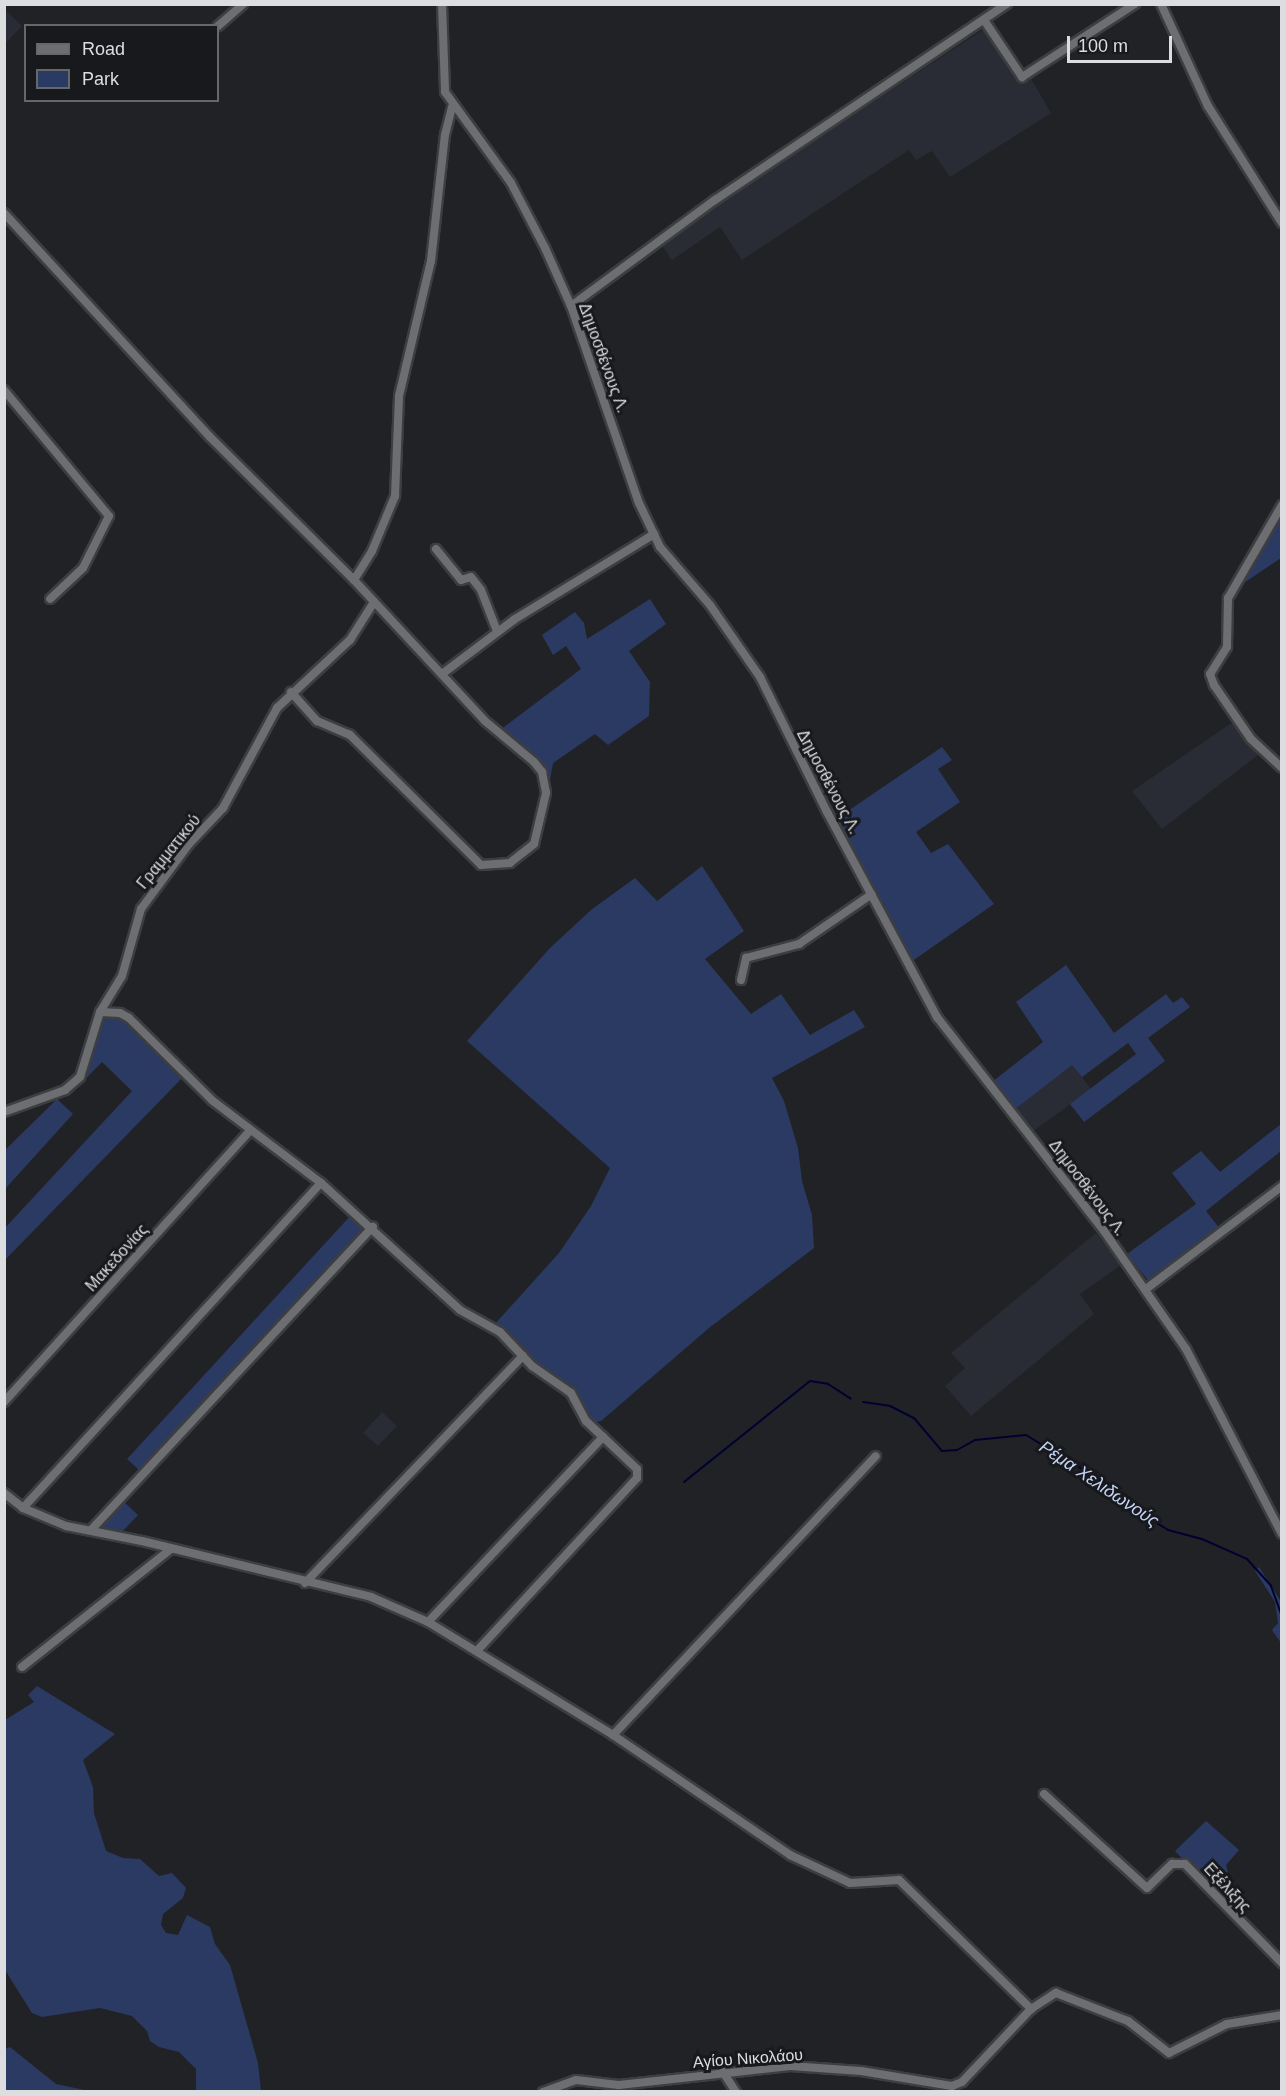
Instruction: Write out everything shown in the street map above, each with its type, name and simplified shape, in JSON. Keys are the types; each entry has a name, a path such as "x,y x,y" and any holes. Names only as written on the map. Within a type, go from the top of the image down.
{"street":[{"path":"219,25 243,4"},
{"name":"Δημοσθένους Λ.","path":"442,4 443,79 452,107 511,183 571,306 639,503 654,534 760,677 937,1017 1146,1289 1186,1349 1281,1534"},
{"path":"571,306 715,200 1007,4"},
{"path":"984,20 1022,77 1135,4"},
{"path":"1161,4 1208,106 1281,223"},
{"path":"354,580 372,552 395,496 399,396 431,261 445,135 452,107"},
{"path":"4,213 210,437 354,580 485,722 542,772 546,793 534,844 510,863 489,866 472,859 350,735 317,721 291,692"},
{"path":"4,390 109,516 83,568 50,600"},
{"path":"1281,504 1228,598 1227,647 1210,674 1214,685 1251,739 1281,768"},
{"path":"442,674 497,631 654,534"},
{"path":"436,549 461,580 471,577 481,590 497,631"},
{"name":"Γραμματικού","path":"4,1112 72,1085 88,1062 100,1012 122,976 141,909 189,844 223,808 252,748 291,692 350,640 374,602"},
{"path":"741,980 746,958 799,944 872,894"},
{"path":"100,1012 120,1013 129,1018 191,1076 202,1092 250,1131 321,1183 373,1227 460,1310 500,1332 543,1376 571,1393 586,1421 640,1474 478,1650"},
{"name":"Μακεδονίας","path":"4,1402 250,1131"},
{"path":"23,1508 321,1183"},
{"path":"1146,1289 1281,1186"},
{"path":"91,1530 373,1227"},
{"path":"305,1583 523,1356"},
{"path":"428,1622 603,1437"},
{"path":"613,1735 876,1456"},
{"path":"5,1495 23,1508 66,1527 91,1530 172,1548 305,1583 371,1597 428,1622 478,1650 613,1735 728,1816 824,1873 860,1885 899,1880 1031,2009"},
{"path":"22,1667 172,1548"},
{"name":"Εξέλιξης","path":"1044,1794 1147,1888 1154,1886 1172,1864 1185,1864 1281,1963"},
{"path":"960,2088 1031,2009 1056,1994 1069,1996 1128,2020 1169,2053 1227,2024 1281,2015"},
{"name":"Αγίου Νικολάου","path":"543,2091 576,2080 619,2085 790,2066 829,2068 960,2088"},
{"path":"723,2072 736,2091"}],"shaded area":[{"path":"4,9 22,26 5,44 4,44"},
{"path":"984,29 1018,83 1030,77 1051,113 950,177 932,151 916,160 909,150 742,260 720,227 672,260 662,246 718,204"},
{"path":"1233,722 1258,755 1162,829 1132,791"},
{"path":"1072,1064 1091,1089 1032,1132 1014,1110"},
{"path":"1096,1233 1121,1265 1080,1294 1094,1314 971,1416 945,1386 965,1368 951,1353"},
{"path":"382,1412 397,1426 378,1446 363,1433"}],"green space":[{"path":"1281,519 1281,558 1238,587 1250,568"},
{"path":"650,599 666,624 629,651 650,682 649,716 608,745 595,734 553,763 550,780 524,748 500,730 581,669 566,646 553,655 542,635 575,612 584,623 587,639"},
{"path":"942,747 952,760 938,769 960,802 916,832 931,853 948,844 994,904 911,962 836,819"},
{"path":"702,866 744,931 705,959 751,1014 781,994 810,1035 854,1010 865,1027 772,1078 784,1101 798,1148 802,1181 812,1215 814,1248 709,1328 601,1421 592,1423 582,1405 524,1355 510,1335 494,1325 559,1253 591,1206 610,1168 467,1041 550,948 591,910 635,878 657,901"},
{"path":"1066,965 1114,1033 1166,994 1173,1003 1182,997 1190,1007 1148,1038 1165,1061 1084,1122 1070,1104 1136,1054 1128,1043 1082,1077 1072,1065 1014,1110 992,1082 1043,1042 1016,1002"},
{"path":"118,1017 127,1020 187,1073 5,1260 4,1229 132,1091 102,1062 70,1095 68,1093 91,1061 103,1018"},
{"path":"57,1099 73,1114 5,1189 5,1150"},
{"path":"1281,1124 1281,1151 1206,1211 1221,1230 1151,1284 1127,1254 1196,1204 1172,1173 1201,1151 1220,1172"},
{"path":"352,1214 369,1228 141,1472 127,1459"},
{"path":"123,1501 138,1515 121,1533 99,1527"},
{"path":"1259,1567 1280,1600 1281,1643 1272,1630 1278,1623 1275,1602 1255,1571"},
{"path":"37,1686 115,1734 83,1760 93,1787 94,1813 106,1851 123,1858 140,1859 159,1876 172,1873 186,1888 183,1898 163,1914 161,1925 166,1933 178,1935 187,1915 210,1927 215,1944 230,1965 258,2063 261,2091 196,2091 196,2069 179,2052 159,2047 150,2041 147,2031 132,2016 100,2008 42,2017 32,2013 5,1970 5,1720 34,1702 28,1695"},
{"path":"1206,1821 1239,1850 1226,1865 1228,1872 1211,1889 1175,1851"},
{"path":"10,2047 56,2084 89,2091 5,2091 5,2049"}],"waterway":[{"name":"Ρέμα Χελιδωνούς","path":"684,1482 810,1381 828,1384 851,1399"},
{"name":"Ρέμα Χελιδωνούς","path":"863,1402 890,1406 914,1418 942,1451 957,1450 975,1440 1026,1435 1108,1485 1140,1513 1168,1530 1202,1539 1247,1559 1271,1586 1282,1616"}]}
